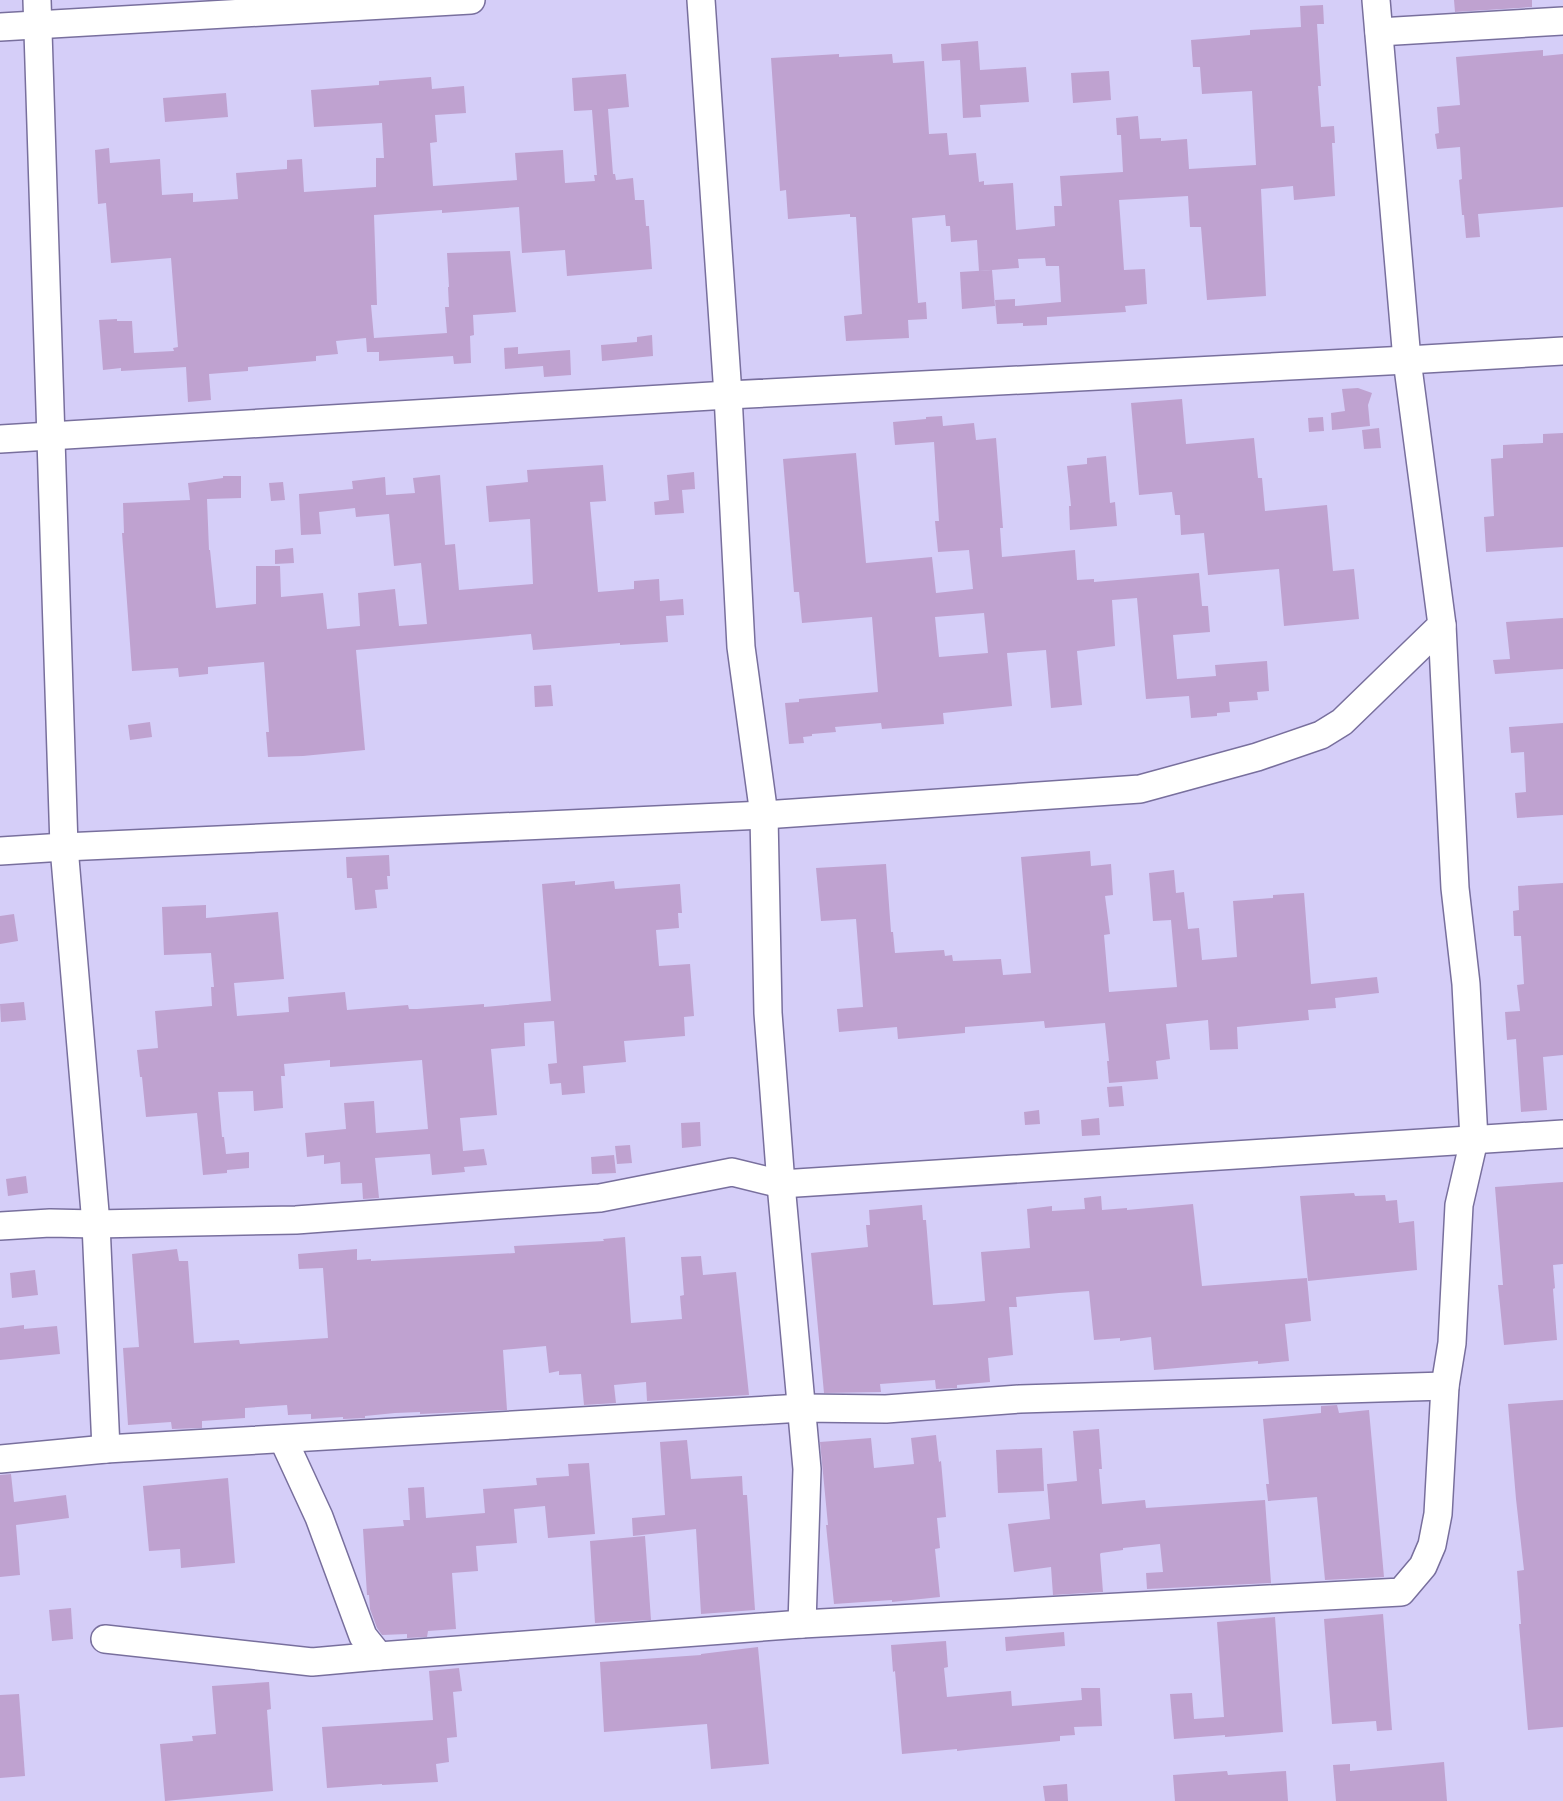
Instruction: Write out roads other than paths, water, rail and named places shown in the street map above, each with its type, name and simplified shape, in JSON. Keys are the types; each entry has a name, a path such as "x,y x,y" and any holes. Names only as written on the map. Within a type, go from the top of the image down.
{"street":[{"path":"0,27 38,12 471,0"},
{"path":"701,0 728,395 741,647 764,815 768,1013 807,1469 802,1624"},
{"path":"105,1640 312,1662 802,1624 1401,1592 1423,1566 1432,1545 1438,1514 1445,1386 1452,1343 1459,1205 1474,1140 1466,984 1455,888 1442,625 1407,360 1376,0"},
{"path":"38,12 64,847 96,1224 106,1449"},
{"path":"1378,32 1563,21"},
{"path":"0,439 728,395 1563,351"},
{"path":"0,851 764,815 1140,789 1236,763 1320,735 1342,722 1442,625"},
{"path":"0,1226 50,1223 296,1220 600,1198 732,1172 781,1184 1563,1134"},
{"path":"0,1459 106,1449 802,1408 886,1408 1020,1400 1445,1386"},
{"path":"283,1440 319,1517 363,1636 379,1656"}]}
